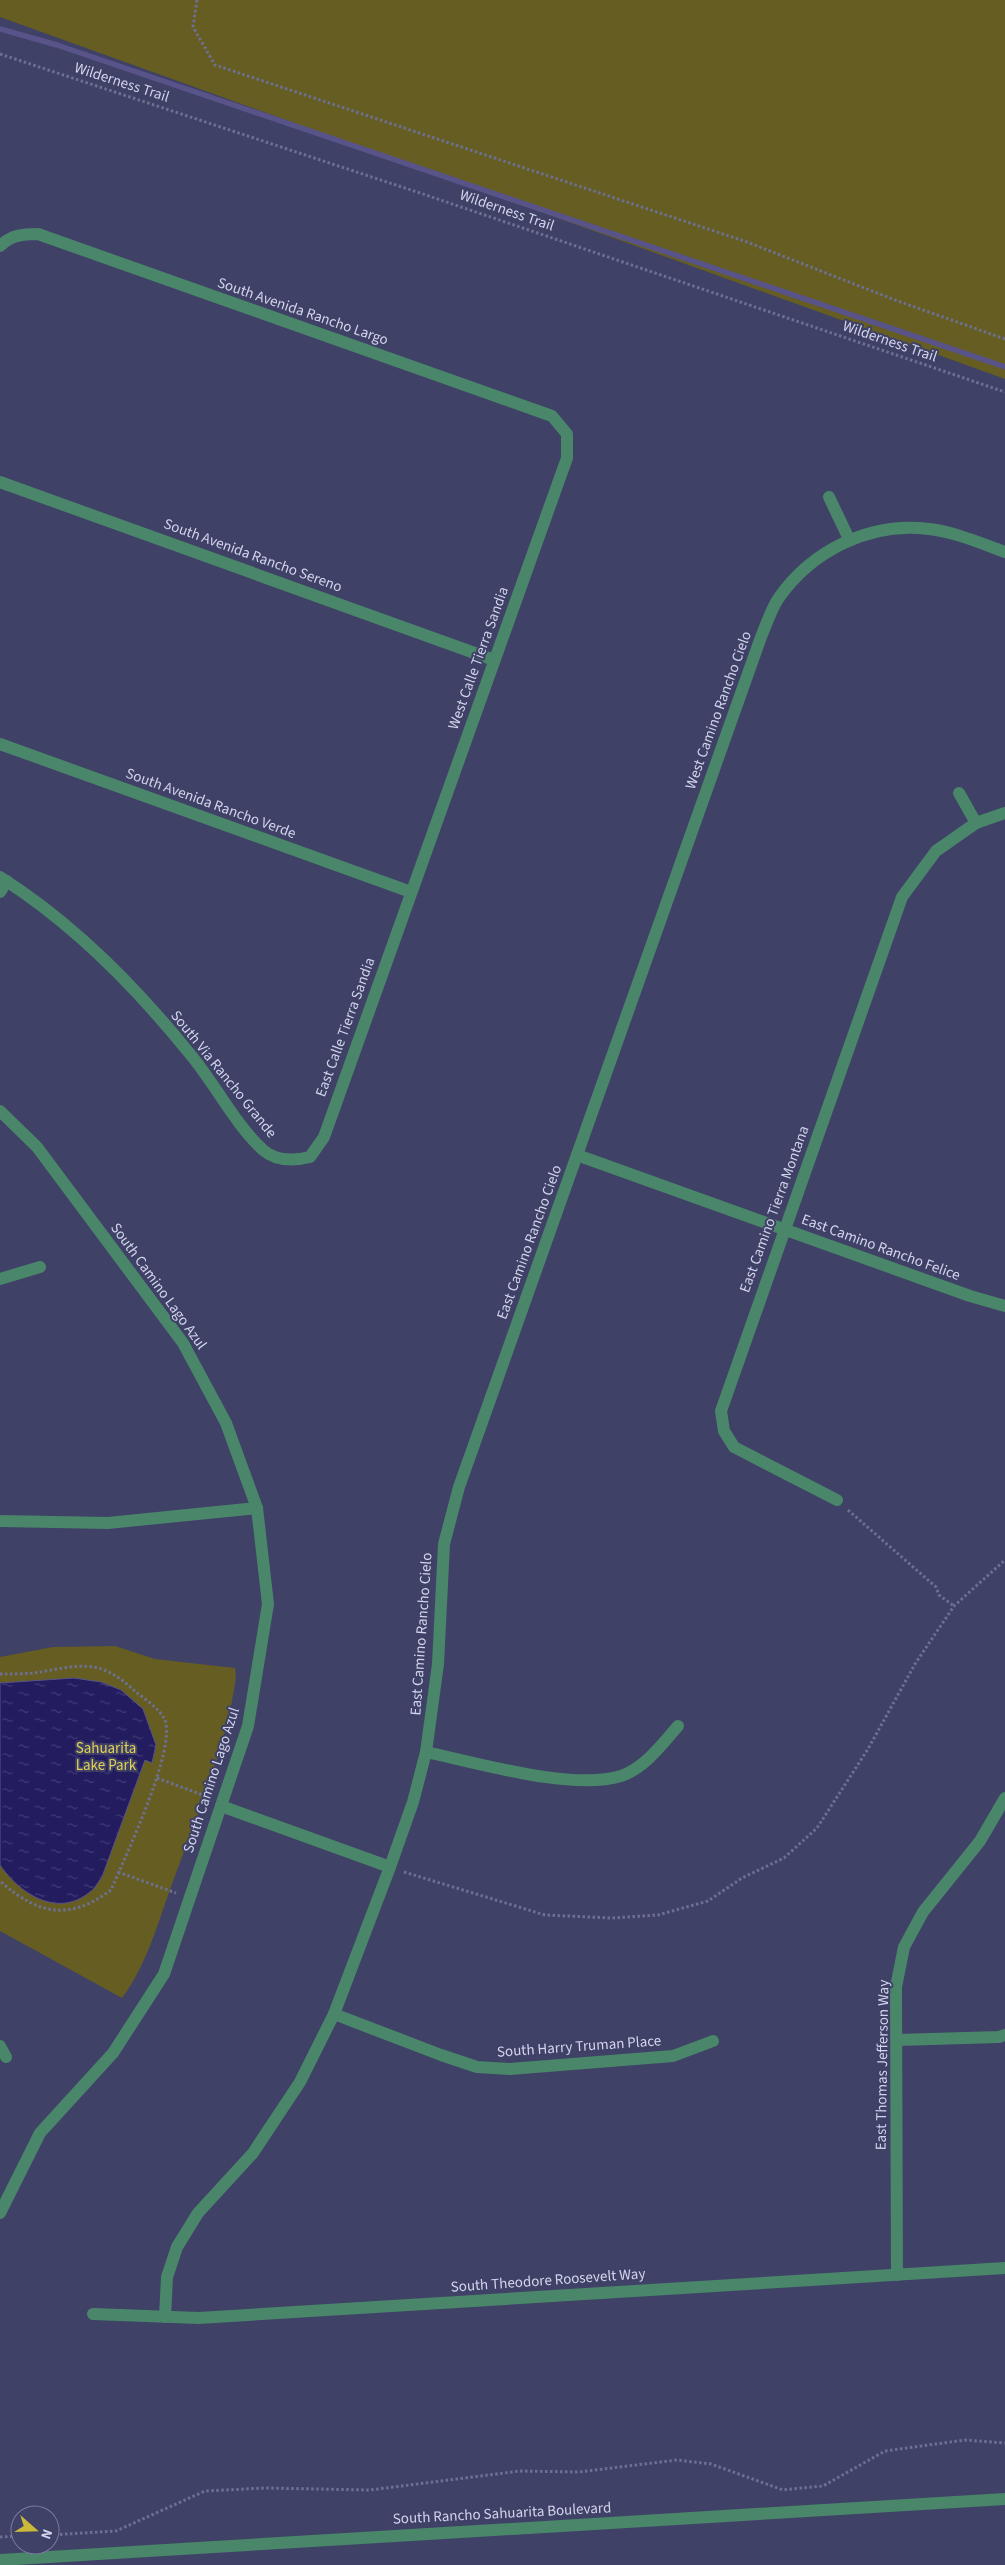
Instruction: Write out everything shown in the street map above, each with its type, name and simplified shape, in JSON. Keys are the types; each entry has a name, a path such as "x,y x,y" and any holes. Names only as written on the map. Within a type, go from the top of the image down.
{"street":[{"name":"South Avenida Rancho Largo","path":"0,246 7,239 22,234 38,234 552,416 566,434"},
{"name":"West Calle Tierra Sandia","path":"411,892 566,458 566,434"},
{"name":"South Avenida Rancho Sereno","path":"0,482 494,660"},
{"path":"829,497 849,539"},
{"name":"West Camino Rancho Cielo","path":"659,922 761,637 777,600 800,573 826,552 849,539 899,528 928,529 958,535 1005,552"},
{"name":"South Avenida Rancho Verde","path":"0,744 411,892"},
{"path":"959,793 976,823"},
{"name":"East Camino Tierra Montana","path":"837,1500 734,1447 724,1431 721,1411 726,1390 902,897 936,851 976,823 1005,814"},
{"name":"South Via Rancho Grande","path":"2,883 54,915 119,975 191,1054 235,1117 264,1151 278,1158 295,1161"},
{"name":"East Calle Tierra Sandia","path":"295,1161 310,1157 324,1137 411,892"},
{"name":"East Camino Rancho Cielo","path":"165,2317 167,2277 177,2247 198,2213 259,2145 300,2082 334,2014 390,1867 413,1802 426,1752 438,1664 444,1544 458,1487 659,922"},
{"name":"South Camino Lago Azul","path":"0,1111 36,1147 184,1343 226,1423 258,1508 268,1604 248,1726 164,1974 113,2053 40,2133 0,2213"},
{"name":"East Camino Rancho Felice","path":"577,1155 1005,1306"},
{"path":"0,1279 40,1267"},
{"path":"0,1521 108,1523 258,1508"},
{"path":"426,1752 541,1776 583,1781 622,1776 650,1758 678,1726"},
{"name":"East Thomas Jefferson Way","path":"897,2275 896,1987 904,1947 923,1912 980,1841 1005,1798"},
{"path":"221,1804 390,1867"},
{"name":"South Harry Truman Place","path":"334,2014 477,2067 510,2069 673,2056 713,2041"},
{"path":"897,2040 999,2037 1005,2034"},
{"name":"South Theodore Roosevelt Way","path":"93,2314 199,2318 1005,2268"},
{"name":"South Rancho Sahuarita Boulevard","path":"0,2560 1005,2499"}],"path":[{"path":"197,0 193,27 215,65 747,242 895,300 1005,339"},
{"name":"Wilderness Trail","path":"0,54 420,192 1005,392"},
{"path":"837,1500 936,1587 939,1595 954,1606"},
{"path":"390,1867 545,1915 612,1918 658,1915 708,1901 742,1878 784,1858 817,1828 868,1750 915,1664 954,1606 1005,1560"},
{"path":"0,1674 31,1673 80,1667 98,1668 115,1675 146,1699 164,1719 166,1746 157,1778 111,1890 98,1900 77,1909 57,1911 29,1903 0,1881"},
{"path":"157,1778 221,1804"},
{"path":"118,1872 189,1898"},
{"path":"60,2534 116,2531 206,2491 266,2488 370,2490 520,2472 579,2472 677,2460 711,2464 783,2490 823,2486 885,2451 964,2440 1005,2443"}],"green space":[{"path":"0,0 1005,0 1005,379 0,17"},
{"name":"Sahuarita Lake Park","path":"115,1646 155,1659 235,1668 236,1677 218,1756 201,1807 157,1928 138,1972 122,1998 0,1931 0,1657 53,1647"}],"water":[{"path":"74,1678 101,1682 121,1690 143,1709 156,1745 152,1763 145,1760 102,1877 92,1891 77,1900 65,1903 52,1903 28,1893 17,1885 0,1865 0,1683"}],"waterway":[{"path":"0,29 57,45 1005,367"}]}
